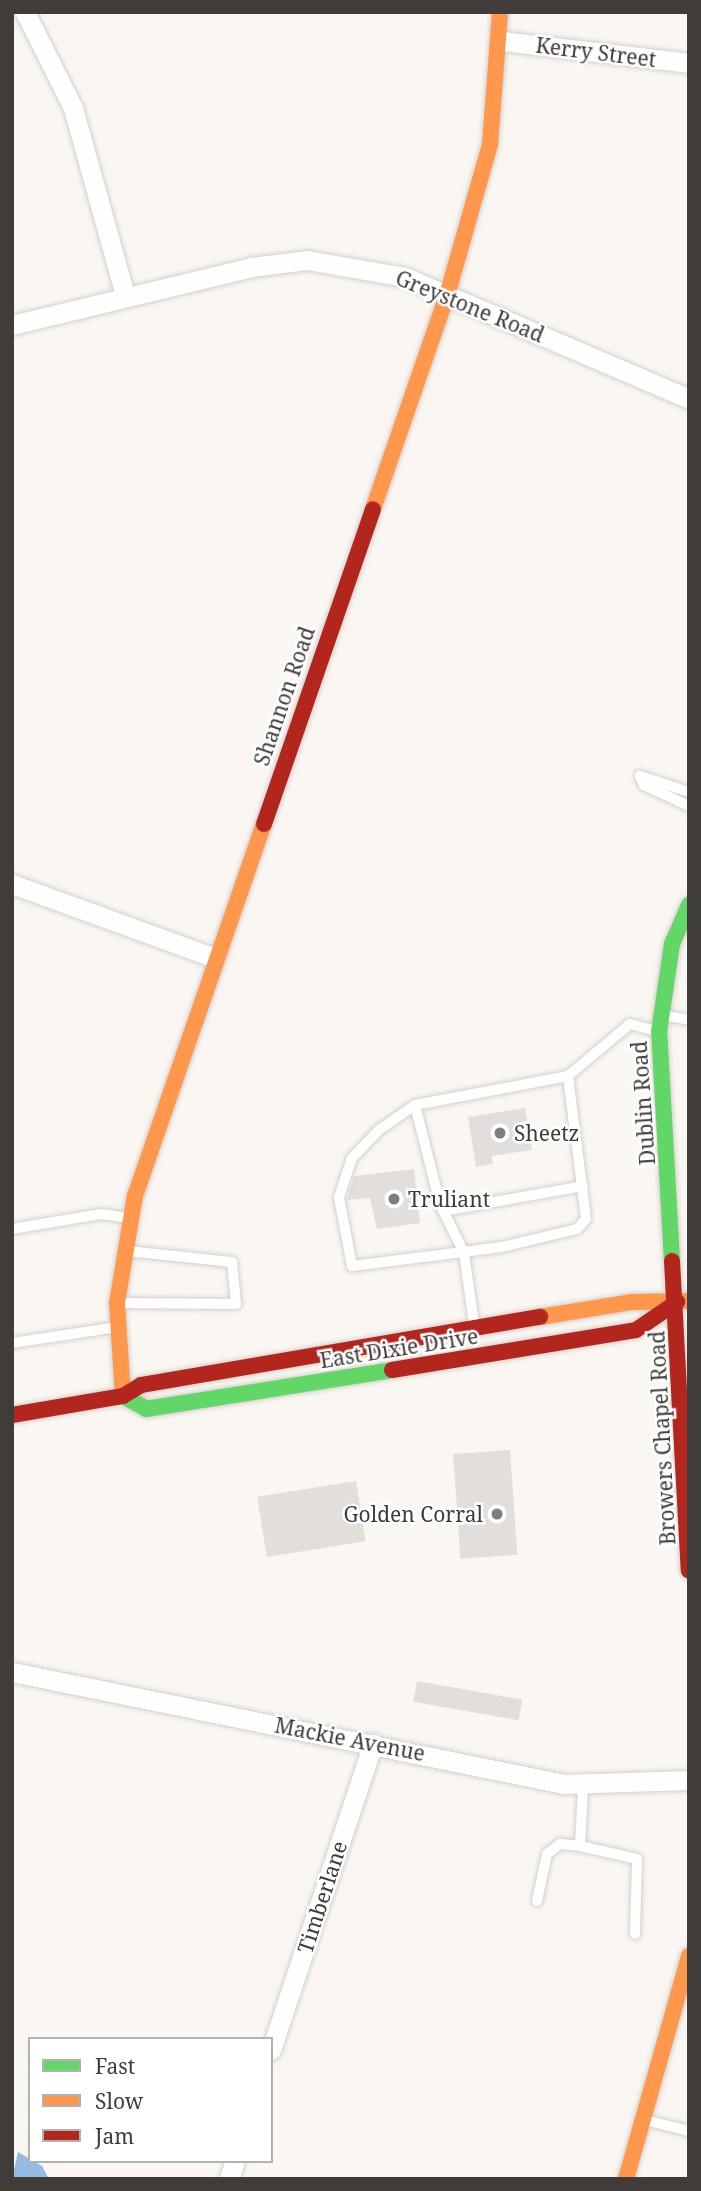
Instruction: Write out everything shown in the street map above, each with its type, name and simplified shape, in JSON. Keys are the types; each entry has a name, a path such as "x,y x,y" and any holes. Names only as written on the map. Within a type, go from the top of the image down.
{"street":[{"path":"25,12 73,108 125,296"},
{"name":"Shannon Road","path":"124,1396 117,1303 122,1251 130,1218 215,958 448,292 490,145 502,41 500,12"},
{"name":"Kerry Street","path":"502,41 689,63"},
{"name":"Greystone Road","path":"12,325 125,296 307,260 405,276 448,292 689,400"},
{"path":"12,884 215,958"},
{"name":"Dublin Road","path":"683,1302 659,1032 672,944 689,905"},
{"name":"East Dixie Drive","path":"12,1415 124,1396 141,1385 475,1328 633,1302 683,1302"},
{"name":"East Dixie Drive","path":"124,1396 146,1409 533,1348 636,1330 683,1302"},
{"name":"Browers Chapel Road","path":"683,1302 689,1571"},
{"name":"Mackie Avenue","path":"12,1672 583,1786 689,1780"},
{"name":"Timberlane","path":"273,2044 373,1744"},
{"path":"626,2179 689,1956"}],"lane":[{"path":"689,792 640,776 644,785 689,806"},
{"path":"661,1015 689,1020"},
{"path":"568,1076 586,1219 577,1229 464,1253 352,1266 339,1197 352,1158 415,1105 568,1076 630,1024 659,1032"},
{"path":"415,1105 443,1211 464,1253 475,1328"},
{"path":"443,1211 583,1186"},
{"path":"12,1229 101,1214 130,1218"},
{"path":"117,1303 236,1304 232,1262 122,1251"},
{"path":"12,1343 119,1327"},
{"path":"580,1846 583,1786"},
{"path":"537,1901 547,1854 560,1844 637,1859 635,1934"},
{"path":"643,2119 689,2131"}],"water":[{"path":"18,2152 28,2158 28,2163 42,2166 49,2179 12,2179"}],"building":[{"name":"Sheetz","path":"525,1108 532,1150 492,1156 493,1164 476,1167 468,1117"},
{"name":"Truliant","path":"414,1169 420,1223 377,1229 370,1198 347,1200 354,1176"},
{"path":"510,1450 517,1555 460,1559 453,1454"},
{"path":"356,1481 366,1541 267,1557 257,1497"},
{"path":"417,1681 522,1700 519,1720 413,1702"}],"traffic: fast":[{"path":"672,1261 659,1032 672,944 689,905"},
{"path":"123,1396 146,1409 392,1370"}],"traffic: slow":[{"path":"373,509 448,292 490,145 500,12"},
{"path":"123,1396 117,1303 135,1196 264,824"},
{"path":"540,1317 633,1302 689,1301"},
{"path":"626,2179 689,1956"}],"traffic: jam":[{"path":"264,824 373,509"},
{"path":"672,1261 689,1571"},
{"path":"392,1370 636,1330 677,1302"},
{"path":"12,1415 123,1396 141,1385 540,1317"}],"place":[{"name":"Sheetz","path":"500,1133"},
{"name":"Truliant","path":"394,1199"},
{"name":"Golden Corral","path":"497,1514"}]}
